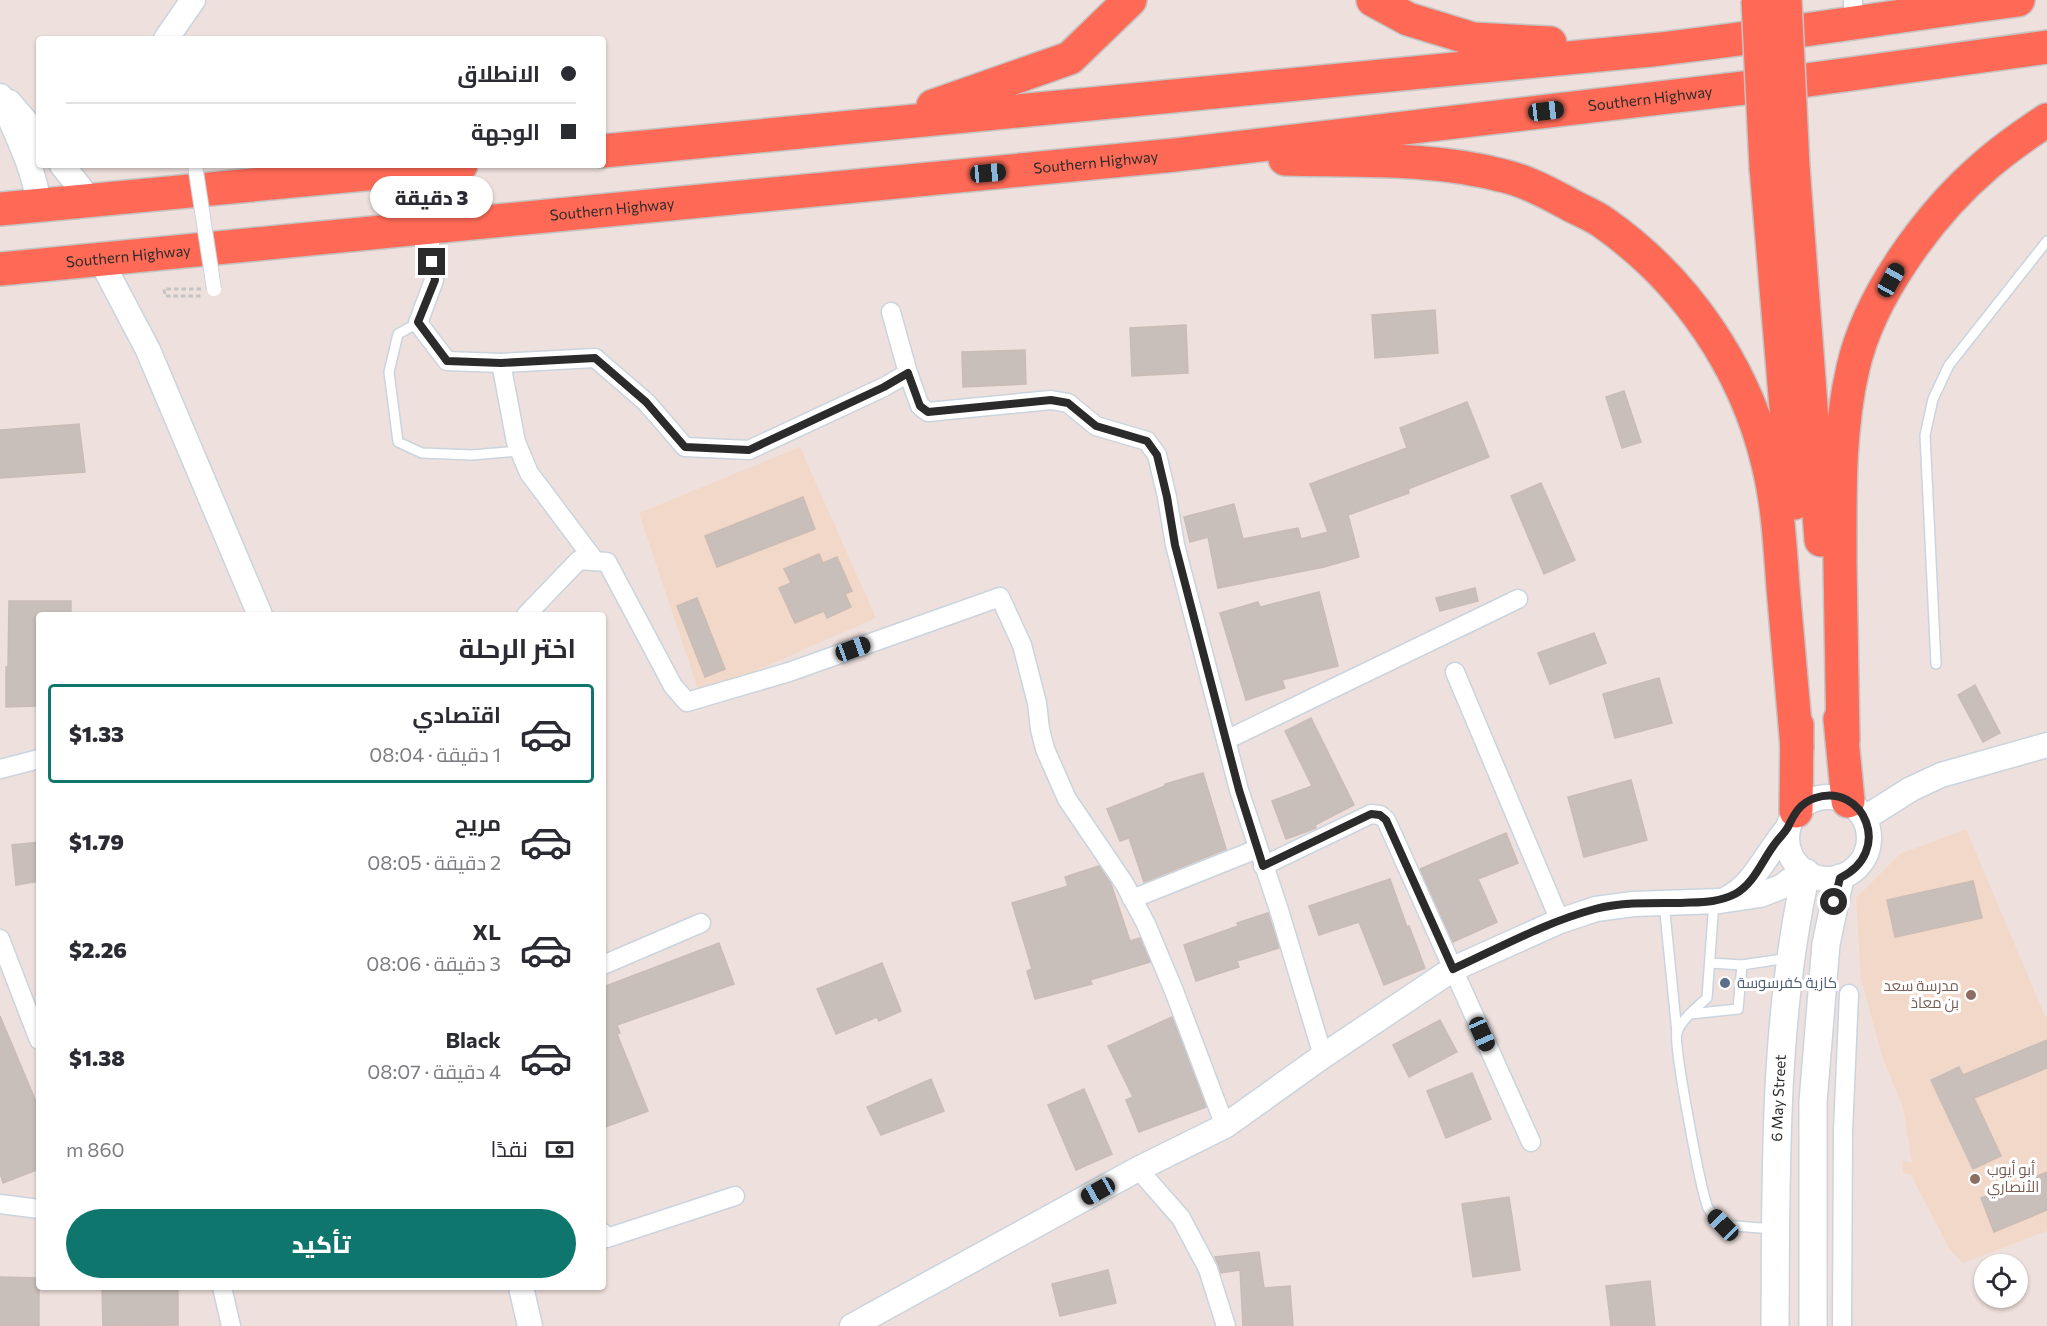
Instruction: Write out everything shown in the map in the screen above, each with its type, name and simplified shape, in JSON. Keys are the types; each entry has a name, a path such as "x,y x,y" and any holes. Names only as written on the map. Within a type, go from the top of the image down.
{"highway":[{"path":"875,125 1070,58 1130,0"},
{"path":"1373,0 1408,19 1473,39 1651,50"},
{"path":"1758,0 1779,167 1843,740 1856,810"},
{"path":"1785,0 1779,167 1795,516 1797,747 1792,820"},
{"path":"606,151 1651,50 1772,36 1853,11 2018,0"},
{"name":"Southern Highway","path":"0,269 1175,155 1778,84 2047,47"},
{"path":"1843,740 1840,486 1844,426 1853,367 1872,314 1894,273 1942,208 1985,165 2047,120"},
{"path":"1175,155 1446,164 1506,176 1555,196 1602,221 1641,252 1672,282 1705,323 1732,367 1751,411 1768,464 1778,521 1797,747"},
{"path":"0,209 429,168"}],"main road":[{"name":"6 May Street","path":"1775,1326 1777,1098 1790,957 1804,872"},
{"path":"1813,1326 1813,1102 1826,944 1840,878"}],"street":[{"path":"168,36 193,0"},
{"path":"0,95 36,133"},
{"path":"0,95 32,174 39,205"},
{"path":"64,168 90,200"},
{"path":"195,168 210,292"},
{"path":"428,227 435,280 418,322 447,361 501,363 595,358 646,402 685,447 749,450 884,387 908,373"},
{"path":"100,259 148,350 259,612"},
{"path":"891,312 920,406 928,412 1051,400 1068,403 1096,426 1147,441 1157,455 1175,545 1239,790 1279,910 1323,1056"},
{"path":"501,363 516,442 529,473 595,561"},
{"path":"529,612 579,560 607,562 673,686 687,702 789,672 1000,597 1022,645 1037,703 1045,749 1067,799 1146,924 1225,1126"},
{"path":"1226,740 1518,599"},
{"path":"1455,672 1560,921"},
{"path":"1856,810 1941,775 2047,745"},
{"path":"0,769 36,760"},
{"path":"1717,901 1738,893 1752,879 1775,843 1804,803 1814,798 1837,797 1856,810 1869,829 1868,852 1852,872 1840,878 1828,880 1816,878 1804,872 1794,863 1789,852 1786,840 1792,820"},
{"path":"1132,899 1260,857 1371,814 1380,815 1386,820 1531,1142"},
{"path":"852,1326 1138,1169 1225,1126 1323,1056 1453,969 1560,921 1596,909 1633,904 1717,901 1760,895 1781,887 1804,872"},
{"path":"606,964 701,923"},
{"path":"0,939 36,1032"},
{"path":"1842,1326 1843,1131 1849,994"},
{"path":"1138,1169 1181,1218 1208,1269 1226,1326"},
{"path":"606,1237 735,1196"},
{"path":"0,1204 36,1209"},
{"path":"223,1290 231,1326"},
{"path":"522,1290 530,1326"}],"lane":[{"path":"1936,664 1925,454 1928,417 1948,365 2047,242"},
{"path":"418,322 398,334 389,372 398,442 422,453 472,455 519,451"},
{"path":"1677,1033 1690,1014 1707,998 1717,901"},
{"path":"1664,903 1679,1059 1697,1164 1708,1210 1723,1225 1776,1229"},
{"path":"1710,963 1742,965 1790,957"},
{"path":"1690,1014 1737,1009 1742,965"}],"path":[{"path":"164,289 210,292 165,296 164,289"}],"shaded area":[{"path":"800,447 876,618 700,695 639,513"},
{"path":"1966,829 2045,1016 2047,1016 2047,1231 1987,1254 1974,1254 1974,1259 1963,1263 1950,1250 1911,1175 1903,1173 1902,1160 1912,1163 1903,1107 1883,1059 1861,979 1856,898 1900,854"}],"building":[{"path":"1435,310 1438,353 1375,358 1372,315"},
{"path":"1186,325 1188,373 1132,376 1130,328"},
{"path":"1025,350 1026,384 963,387 962,352"},
{"path":"1624,391 1641,442 1622,448 1606,397"},
{"path":"1467,402 1489,457 1408,489 1409,493 1348,515 1359,557 1324,567 1218,588 1208,537 1190,542 1184,517 1234,504 1243,539 1298,528 1301,539 1328,532 1310,484 1407,448 1400,428"},
{"path":"79,424 85,472 0,478 0,430"},
{"path":"1541,483 1575,560 1544,574 1511,496"},
{"path":"803,497 815,529 717,567 705,536"},
{"path":"819,554 823,563 837,557 852,591 845,594 851,607 827,618 824,611 795,623 779,588 791,583 784,569"},
{"path":"1475,588 1478,601 1440,611 1436,598"},
{"path":"1319,592 1338,666 1282,680 1285,688 1246,700 1220,613 1258,602 1260,607"},
{"path":"697,598 725,669 705,677 677,606"},
{"path":"9,601 71,601 71,612 36,612 36,706 6,707 6,667 8,667"},
{"path":"1594,633 1606,663 1550,684 1538,653"},
{"path":"1659,678 1672,723 1615,738 1603,694"},
{"path":"1975,685 2000,733 1983,742 1958,695"},
{"path":"1311,718 1354,805 1315,825 1316,828 1286,839 1272,801 1312,786 1285,731"},
{"path":"1203,773 1226,849 1144,882 1129,838 1120,841 1107,809 1165,786 1165,784"},
{"path":"1631,780 1647,840 1584,857 1568,797"},
{"path":"1506,833 1518,863 1478,879 1497,922 1453,942 1420,869"},
{"path":"36,842 36,882 16,885 12,845"},
{"path":"1099,866 1111,884 1130,941 1140,938 1150,962 1090,980 1092,984 1035,999 1027,971 1032,969 1012,903 1068,886 1065,877"},
{"path":"1390,879 1425,968 1384,985 1359,922 1319,935 1309,906"},
{"path":"1973,881 1982,918 1895,937 1887,900"},
{"path":"1268,913 1279,948 1237,961 1239,967 1196,981 1184,945"},
{"path":"719,943 734,984 617,1025 620,1033 617,1034 648,1111 606,1127 606,986"},
{"path":"882,963 901,1011 879,1021 877,1017 836,1034 817,989"},
{"path":"0,1016 36,1102 36,1170 3,1183 0,1173"},
{"path":"1172,1017 1206,1107 1139,1132 1126,1100 1133,1097 1108,1046"},
{"path":"1440,1020 1457,1052 1409,1077 1393,1045"},
{"path":"2047,1040 2047,1068 1974,1098 2001,1156 1973,1169 1931,1080 1959,1067 1963,1075"},
{"path":"1472,1073 1491,1119 1446,1138 1427,1091"},
{"path":"931,1079 944,1111 881,1135 867,1107"},
{"path":"1084,1089 1112,1154 1076,1170 1048,1105"},
{"path":"2047,1172 2047,1210 1994,1232 1981,1198"},
{"path":"1509,1197 1520,1270 1473,1277 1462,1204"},
{"path":"1259,1252 1264,1288 1290,1286 1293,1326 1243,1326 1240,1270 1221,1273 1215,1257"},
{"path":"1108,1270 1116,1303 1060,1316 1052,1284"},
{"path":"0,1277 36,1278 36,1290 39,1290 39,1326 0,1326"},
{"path":"1650,1281 1655,1326 1611,1326 1606,1286"},
{"path":"102,1290 178,1290 178,1325 103,1326"}],"place":[{"name":"كازية كفرسوسة","path":"1725,983"},
{"name":"مدرسة سعد بن معاذ","path":"1971,995"},
{"name":"أبو أيوب الأنصاري","path":"1975,1179"}],"route":[{"path":"432,262 435,280 418,322 447,361 501,363 595,358 646,402 685,447 749,450 884,387 908,373 920,406 928,412 1051,400 1068,403 1096,426 1147,441 1157,455 1175,545 1239,790 1263,866 1371,814 1380,815 1386,820 1453,969 1560,921 1596,909 1633,904 1720,901 1738,893 1752,879 1796,811 1804,803 1814,798 1826,796 1837,797 1858,809 1865,818 1870,840 1868,852 1861,863 1852,872 1840,878 1834,902"}]}
